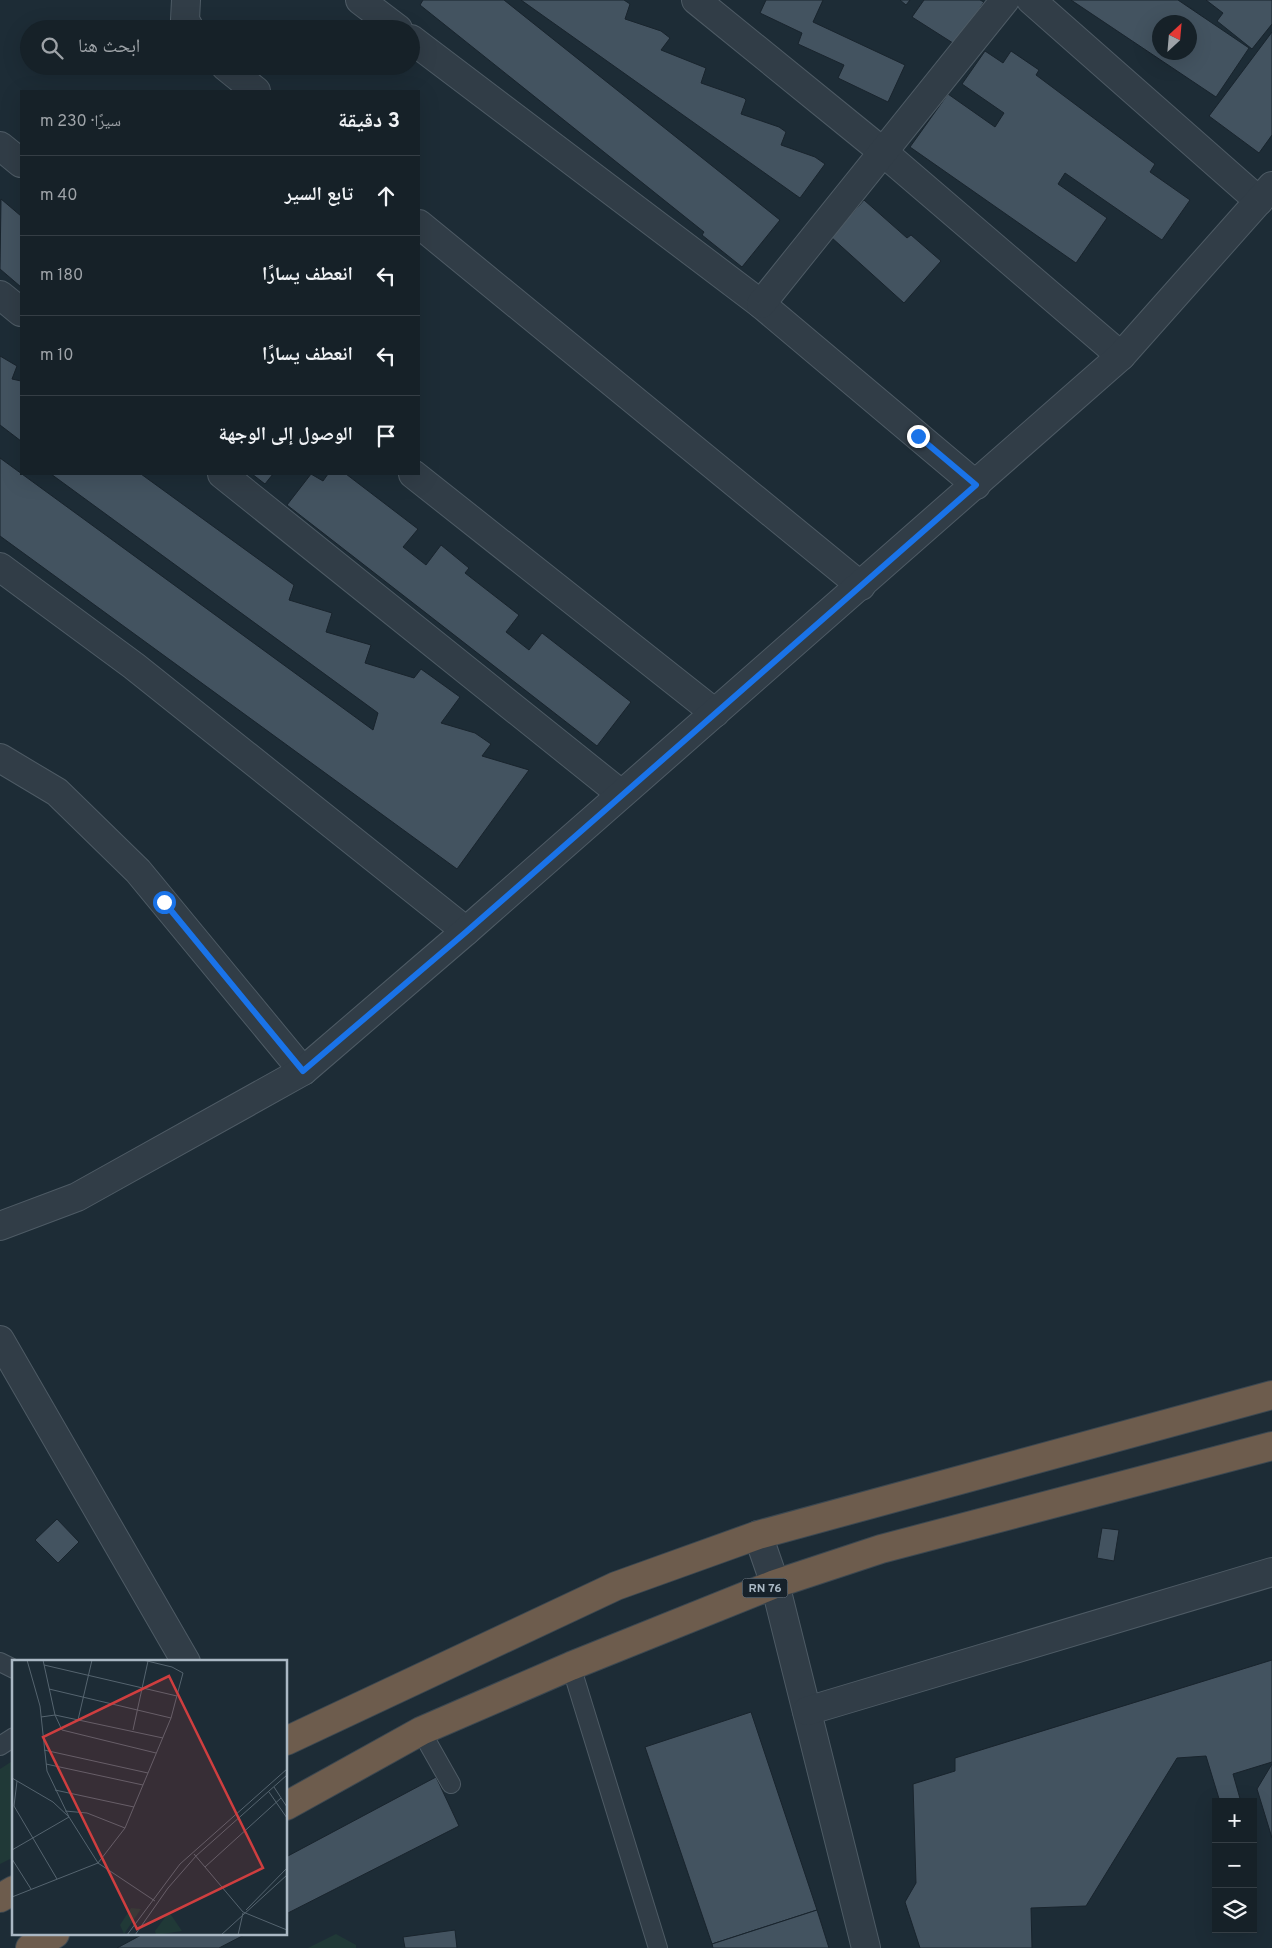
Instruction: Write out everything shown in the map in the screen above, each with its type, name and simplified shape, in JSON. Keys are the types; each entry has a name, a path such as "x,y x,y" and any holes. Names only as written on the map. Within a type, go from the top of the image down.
{"highway":[{"path":"288,1740 616,1586 758,1535 1272,1395"},
{"name":"RN 76","path":"288,1805 421,1731 571,1666 775,1584 881,1549 1272,1446"},
{"path":"0,1898 12,1891"},
{"path":"30,1948 51,1936"}],"street":[{"path":"185,20 186,0"},
{"path":"360,0 386,20"},
{"path":"696,0 883,152 1121,356"},
{"path":"761,304 1005,0"},
{"path":"0,1226 77,1197 303,1071 466,932 1121,356 1266,194 1032,0"},
{"path":"420,45 761,304 976,485"},
{"path":"236,75 255,90"},
{"path":"0,146 20,161"},
{"path":"420,225 861,586"},
{"path":"0,295 20,311"},
{"path":"223,475 621,794"},
{"path":"415,475 715,713"},
{"path":"0,567 134,666 466,932"},
{"path":"0,758 57,792 138,871 303,1071"},
{"path":"0,1340 185,1660"},
{"path":"758,1535 775,1584 866,1948"},
{"path":"807,1711 1272,1572"}],"lane":[{"path":"0,1662 12,1668"},
{"path":"571,1666 658,1948"},
{"path":"421,1731 451,1784"},
{"path":"0,1746 12,1738"}],"green space":[{"path":"12,1761 12,1858 0,1864 0,1769"},
{"path":"336,1934 356,1945 356,1948 308,1948"}],"building":[{"path":"423,0 504,0 780,220 742,267 702,235 704,232 420,5"},
{"path":"521,0 624,0 630,4 625,19 661,31 670,38 661,50 706,68 701,83 744,98 746,100 741,114 779,127 786,132 781,145 815,157 825,164 800,198"},
{"path":"766,0 823,0 813,22 905,65 888,102 838,78 844,65 798,44 802,33 760,13"},
{"path":"900,0 910,0 906,5"},
{"path":"924,0 980,0 984,2 956,45 912,17"},
{"path":"1071,0 1178,0 1249,48 1216,97 1161,60 1197,60 1197,15 1152,15 1152,54"},
{"path":"1206,0 1272,0 1272,24 1252,49 1217,21 1223,13"},
{"path":"1272,32 1272,135 1259,153 1209,116"},
{"path":"985,51 1003,63 1011,51 1039,70 1036,75 1155,164 1150,172 1190,200 1162,240 1065,173 1058,184 1107,218 1076,263 910,147 948,94 995,127 1004,113 962,84"},
{"path":"1,199 20,215 20,286 0,269"},
{"path":"864,200 907,238 911,235 941,261 904,303 831,237"},
{"path":"0,356 17,366 12,379 20,381 20,440 0,425"},
{"path":"0,458 20,473 20,475 23,475 373,730 378,713 52,475 142,475 294,585 289,600 332,613 326,632 371,645 365,663 414,678 421,669 460,697 441,723 475,733 491,744 482,756 529,770 457,869 0,536"},
{"path":"253,475 272,475 265,484"},
{"path":"310,475 323,481 327,475 347,475 418,529 403,547 426,565 441,545 469,568 465,573 519,615 506,632 529,650 542,633 631,702 597,746 287,505"},
{"path":"57,1519 79,1542 58,1563 35,1540"},
{"path":"1102,1528 1119,1530 1114,1561 1097,1558"},
{"path":"1272,1660 1272,1762 1233,1774 1240,1798 1219,1798 1206,1756 1177,1758 1086,1906 1031,1908 1032,1948 920,1948 905,1902 916,1883 913,1784 955,1771 955,1758"},
{"path":"751,1712 817,1910 712,1944 645,1747"},
{"path":"1272,1764 1272,1838 1257,1789"},
{"path":"436,1777 459,1826 288,1913 288,1856"},
{"path":"817,1910 829,1948 713,1948 712,1944"},
{"path":"455,1930 457,1948 405,1948 403,1937"},
{"path":"139,1936 242,1936 219,1948 117,1948"}],"route":[{"path":"164,902 303,1071 466,932 621,794 976,485 918,436"}]}
